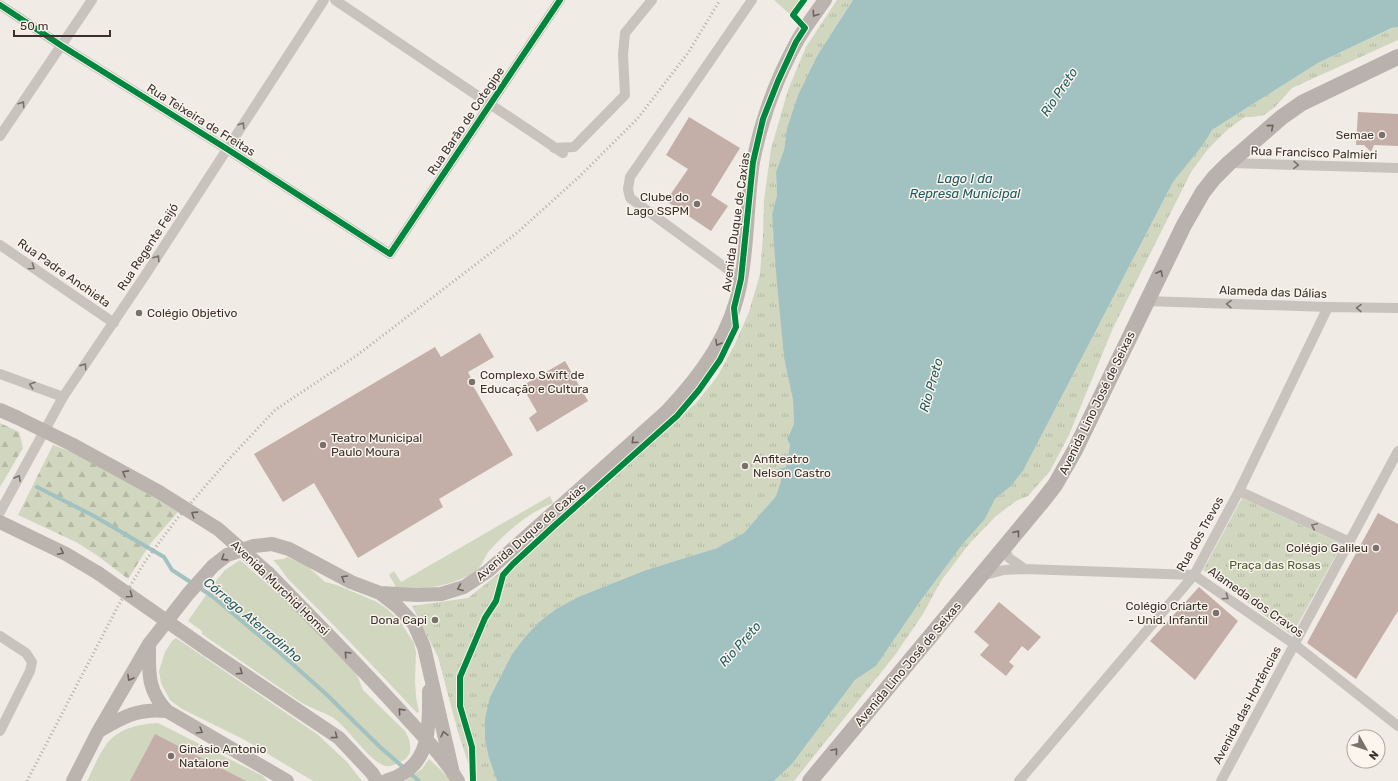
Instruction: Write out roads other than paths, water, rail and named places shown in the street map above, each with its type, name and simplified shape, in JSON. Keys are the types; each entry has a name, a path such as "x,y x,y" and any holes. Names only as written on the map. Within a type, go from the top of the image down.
{"main road":[{"name":"Avenida Duque de Caxias","path":"73,781 98,732 150,644 199,581 213,566 227,555 254,546 272,544 289,549 351,582 380,593 418,595 441,594 464,587 488,572 666,412 689,387 710,359 725,331 734,308 741,279 753,162 763,119 796,42 825,0"},
{"name":"Avenida Lino José de Seixas","path":"810,781 1055,485 1078,443 1184,225 1195,205 1214,178 1282,117 1302,103 1398,56"},
{"name":"Avenida Murchid Homsi","path":"0,410 72,444 159,492 218,529 268,573 374,682 427,740 455,776"},
{"path":"0,522 66,554 98,573 208,650 339,738 372,773 377,781"},
{"path":"380,593 398,607 414,624 424,647 455,776"},
{"path":"150,644 150,682 155,696 167,711 287,781"},
{"path":"386,781 401,775 414,766 423,752 427,740 430,668"},
{"path":"98,732 119,719 135,712 155,710 167,711"}],"street":[{"path":"0,136 92,0"},
{"name":"Rua Regente Feijó","path":"0,512 63,396 114,323 324,0"},
{"path":"334,0 563,153"},
{"name":"Rua Barão de Cotegipe","path":"390,254 560,0"},
{"path":"554,148 574,147 625,95 623,54 625,32 652,0"},
{"name":"Avenida Duque de Caxias","path":"741,279 630,198 628,189 630,177 752,0"},
{"name":"Rua Teixeira de Freitas","path":"0,5 390,254"},
{"name":"Rua Francisco Palmieri","path":"1229,163 1398,168"},
{"name":"Rua Padre Anchieta","path":"0,245 114,323"},
{"name":"Alameda das Dálias","path":"1146,301 1398,308"},
{"name":"Rua dos Trevos","path":"1019,781 1194,575 1238,491 1328,307"},
{"path":"0,374 63,396"},
{"name":"Avenida das Hortências","path":"1221,781 1398,451"},
{"path":"1238,491 1350,542"},
{"path":"1004,548 1009,558 1025,569"},
{"name":"Alameda dos Cravos","path":"981,576 1004,570 1025,569 1194,575 1294,644 1398,726"},
{"path":"0,636 26,653 32,662 30,671 0,731"}],"water":[{"name":"Lago I da Represa Municipal","path":"853,0 1398,0 1398,27 1392,28 1318,63 1212,130 1199,150 1173,182 1023,471 1011,486 995,499 985,519 962,545 919,603 876,666 855,680 792,764 774,781 497,781 489,758 485,739 485,719 490,697 512,654 538,623 556,609 578,597 646,570 717,548 744,533 776,496 781,481 778,469 786,467 790,445 787,439 794,424 793,400 784,358 776,272 772,214 777,195 776,172 784,150 787,128 798,95 817,56"}],"waterway":[{"name":"Córrego Aterradinho","path":"37,487 94,516 164,557 172,570 212,596 279,652 325,693 380,747 419,781"}],"railway":[{"path":"27,781 118,606 146,560 176,520 229,459 275,410 356,356 518,232 580,176 638,118 688,53 720,0"}],"place":[{"name":"Semae","path":"1382,135"},
{"name":"Clube do Lago SSPM","path":"697,204"},
{"name":"Colégio Objetivo","path":"139,313"},
{"name":"Complexo Swift de Educação e Cultura","path":"472,382"},
{"name":"Teatro Municipal Paulo Moura","path":"323,445"},
{"name":"Anfiteatro Nelson Castro","path":"745,466"},
{"name":"Colégio Galileu","path":"1376,548"},
{"name":"Colégio Criarte - Unid. Infantil","path":"1216,613"},
{"name":"Dona Capi","path":"435,620"},
{"name":"Ginásio Antonio Natalone","path":"171,756"}],"water label":[{"name":"Rio Preto","path":"1059,92"},
{"name":"Rio Preto","path":"931,385"},
{"name":"Rio Preto","path":"740,644"}],"park label":[{"name":"Praça das Rosas","path":"1275,565"}]}
